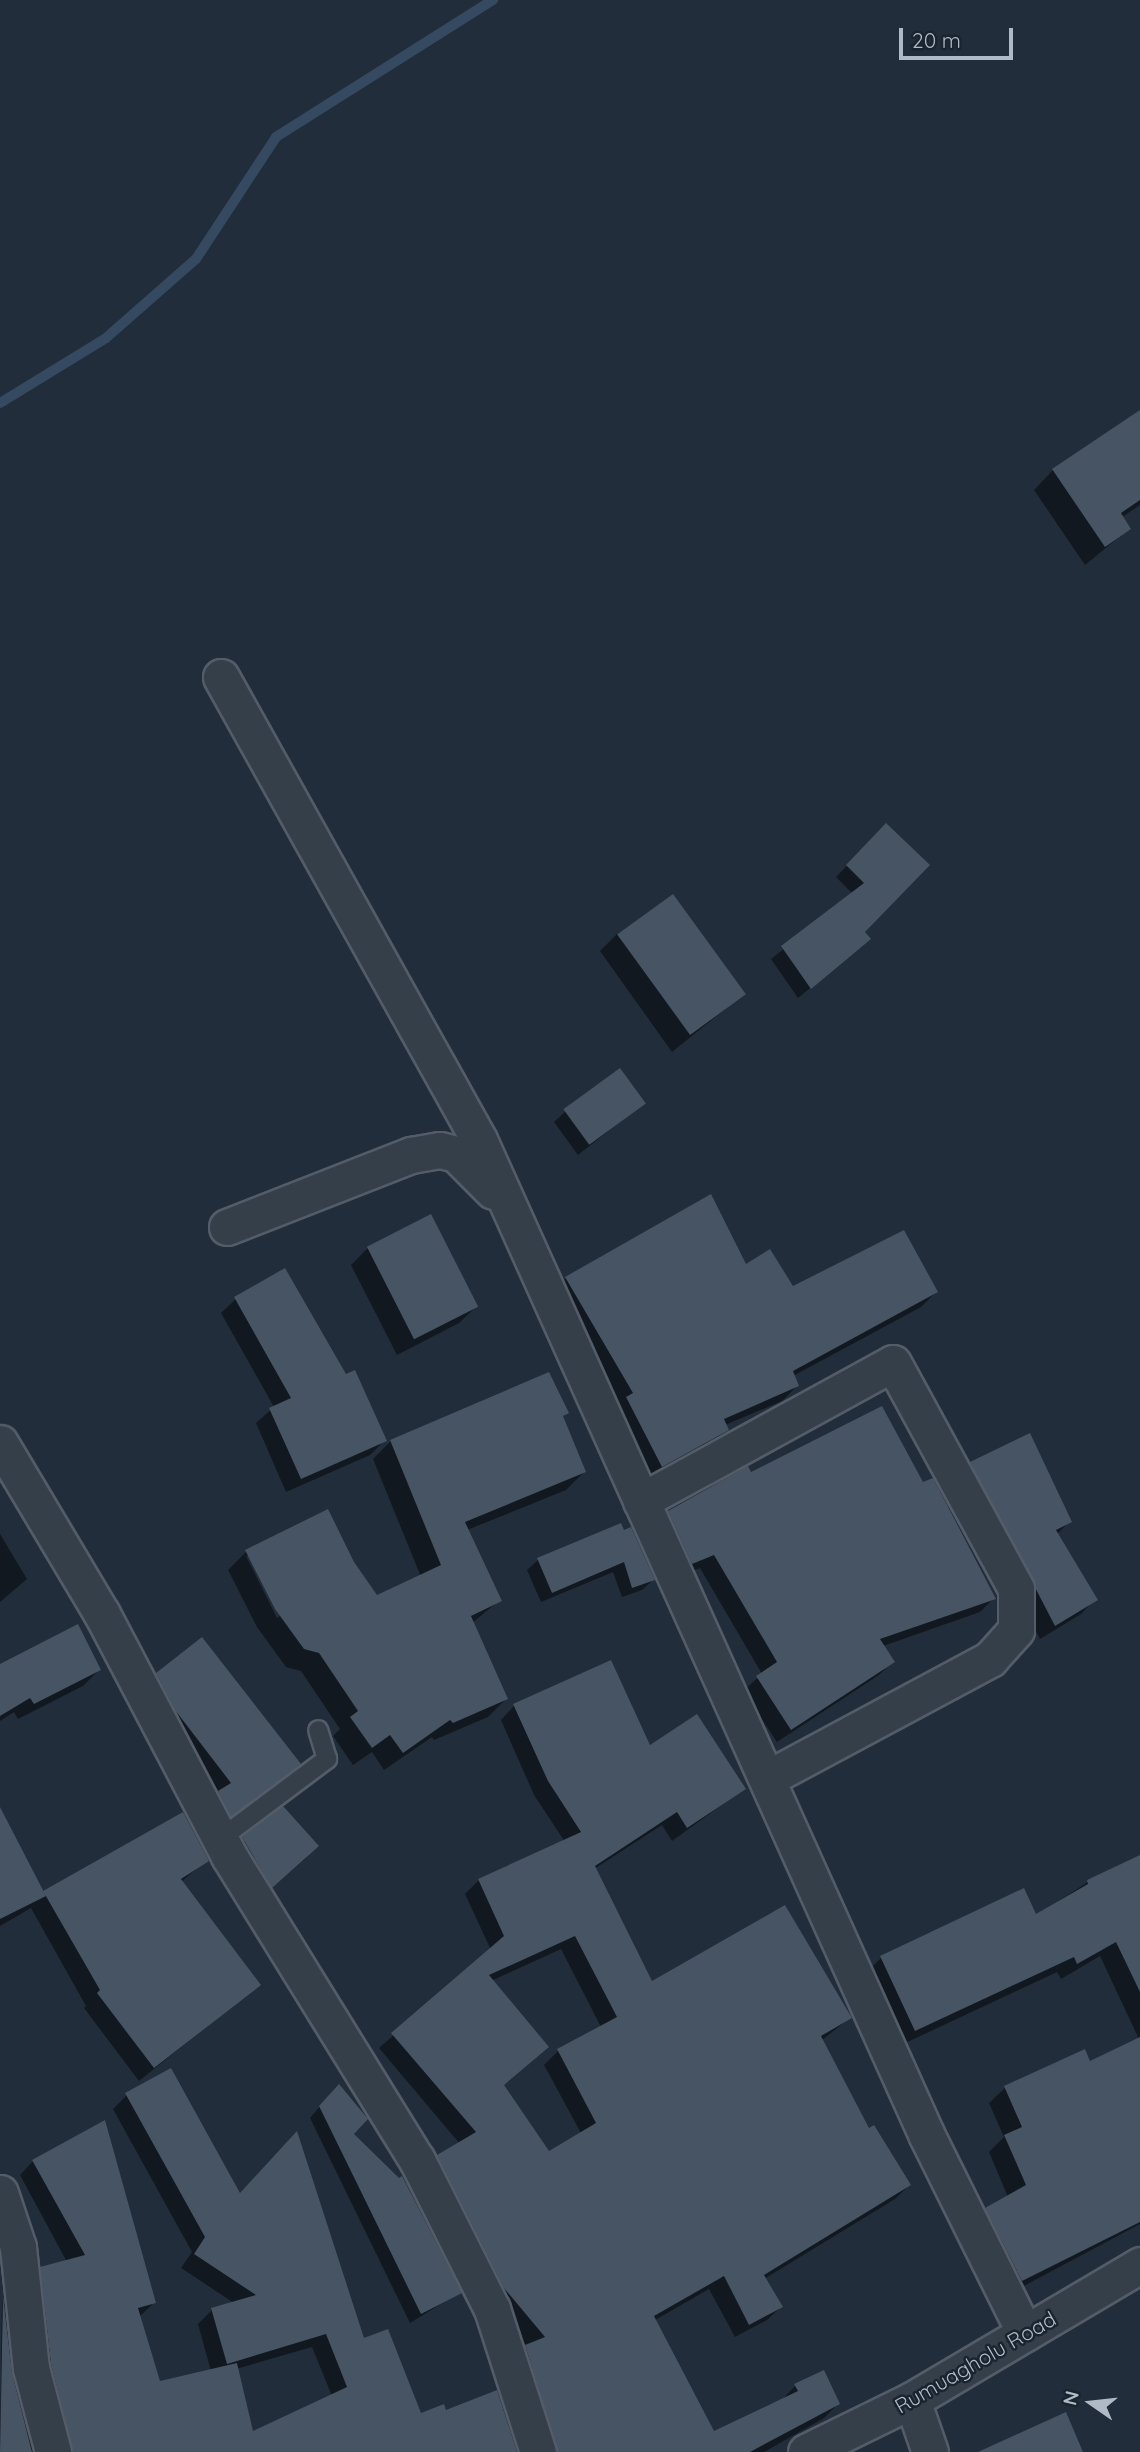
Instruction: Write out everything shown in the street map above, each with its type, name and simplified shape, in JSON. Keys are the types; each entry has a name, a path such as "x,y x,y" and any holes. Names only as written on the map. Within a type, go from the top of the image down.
{"street":[{"path":"221,677 479,1140 927,2136 1025,2333"},
{"path":"227,1227 411,1155 440,1150 456,1154 508,1206"},
{"path":"640,1501 893,1363 1016,1589 1016,1630 990,1659 768,1778"},
{"path":"0,1443 102,1614 220,1839 417,2160 492,2309 538,2452"},
{"path":"0,2193 18,2247 31,2368 53,2452"},
{"name":"Rumuagholu Road","path":"806,2452 912,2400 1140,2265"},
{"path":"912,2400 930,2452"}],"lane":[{"path":"220,1839 327,1759 318,1730"}],"building":[{"path":"1140,410 1140,500 1121,513 1131,529 1105,547 1052,469"},
{"path":"886,823 930,865 865,932 871,939 811,989 781,946 864,883 846,865"},
{"path":"673,894 746,994 690,1035 617,935"},
{"path":"620,1068 646,1104 589,1145 563,1109"},
{"path":"711,1194 746,1264 770,1249 793,1286 904,1230 938,1292 793,1371 799,1386 724,1419 729,1430 662,1467 626,1397 633,1393 565,1277"},
{"path":"431,1214 478,1307 414,1339 367,1247"},
{"path":"285,1268 346,1374 355,1370 387,1441 301,1479 269,1408 291,1398 234,1297"},
{"path":"549,1372 569,1413 563,1416 586,1472 465,1522 502,1601 471,1616 508,1699 453,1723 450,1720 403,1753 390,1735 372,1748 350,1717 358,1711 319,1653 304,1649 275,1609 245,1550 328,1509 354,1562 377,1595 441,1565 390,1440"},
{"path":"882,1406 923,1482 933,1478 996,1599 880,1639 895,1662 791,1730 756,1676 777,1662 714,1555 692,1564 668,1511 748,1466 751,1472"},
{"path":"1030,1433 1072,1522 1056,1530 1098,1600 1055,1626 970,1462"},
{"path":"621,1523 624,1530 631,1527 655,1580 632,1588 624,1562 552,1593 537,1558"},
{"path":"78,1624 101,1670 34,1704 30,1698 0,1716 0,1664"},
{"path":"202,1637 301,1764 231,1817 218,1791 231,1783 175,1710 156,1673"},
{"path":"611,1660 650,1745 697,1714 746,1789 687,1828 677,1812 595,1866 652,1981 785,1905 852,2018 821,2036 869,2128 874,2125 911,2185 764,2275 783,2307 749,2325 724,2276 654,2316 714,2431 798,2391 794,2384 824,2370 840,2404 750,2452 558,2452 525,2345 545,2337 504,2288 437,2155 476,2132 391,2033 504,1936 478,1879 581,1832 548,1781 513,1704","holes":["575,1936 617,2017 557,2049 596,2123 549,2151 504,2085 549,2047 489,1975"]},
{"path":"283,1806 319,1846 272,1888 242,1837"},
{"path":"0,1807 46,1896 0,1919"},
{"path":"183,1812 209,1861 181,1879 261,1985 154,2068 97,1993 100,1990 43,1891"},
{"path":"1140,1855 1140,1992 1116,1942 1077,1964 1074,1957 915,2031 880,1956 1024,1888 1036,1914 1088,1884 1087,1880"},
{"path":"1140,2037 1140,2222 1022,2281 985,2208 1026,2185 1004,2135 1022,2127 1004,2086 1085,2049 1090,2061"},
{"path":"171,2068 240,2193 297,2131 364,2338 388,2329 421,2413 444,2404 446,2410 497,2390 517,2452 73,2452 51,2364 40,2267 85,2255 32,2160 105,2120 156,2303 138,2308 160,2381 237,2363 253,2431 347,2387 326,2334 227,2364 211,2308 256,2295 194,2254 205,2237 125,2093"},
{"path":"339,2084 368,2119 354,2134 399,2178 402,2176 462,2293 421,2314 319,2106"},
{"path":"3,2297 12,2373 32,2452 0,2452"},
{"path":"1066,2412 1083,2452 978,2452"}],"waterway":[{"path":"0,403 106,338 196,259 276,137 493,0"}]}
